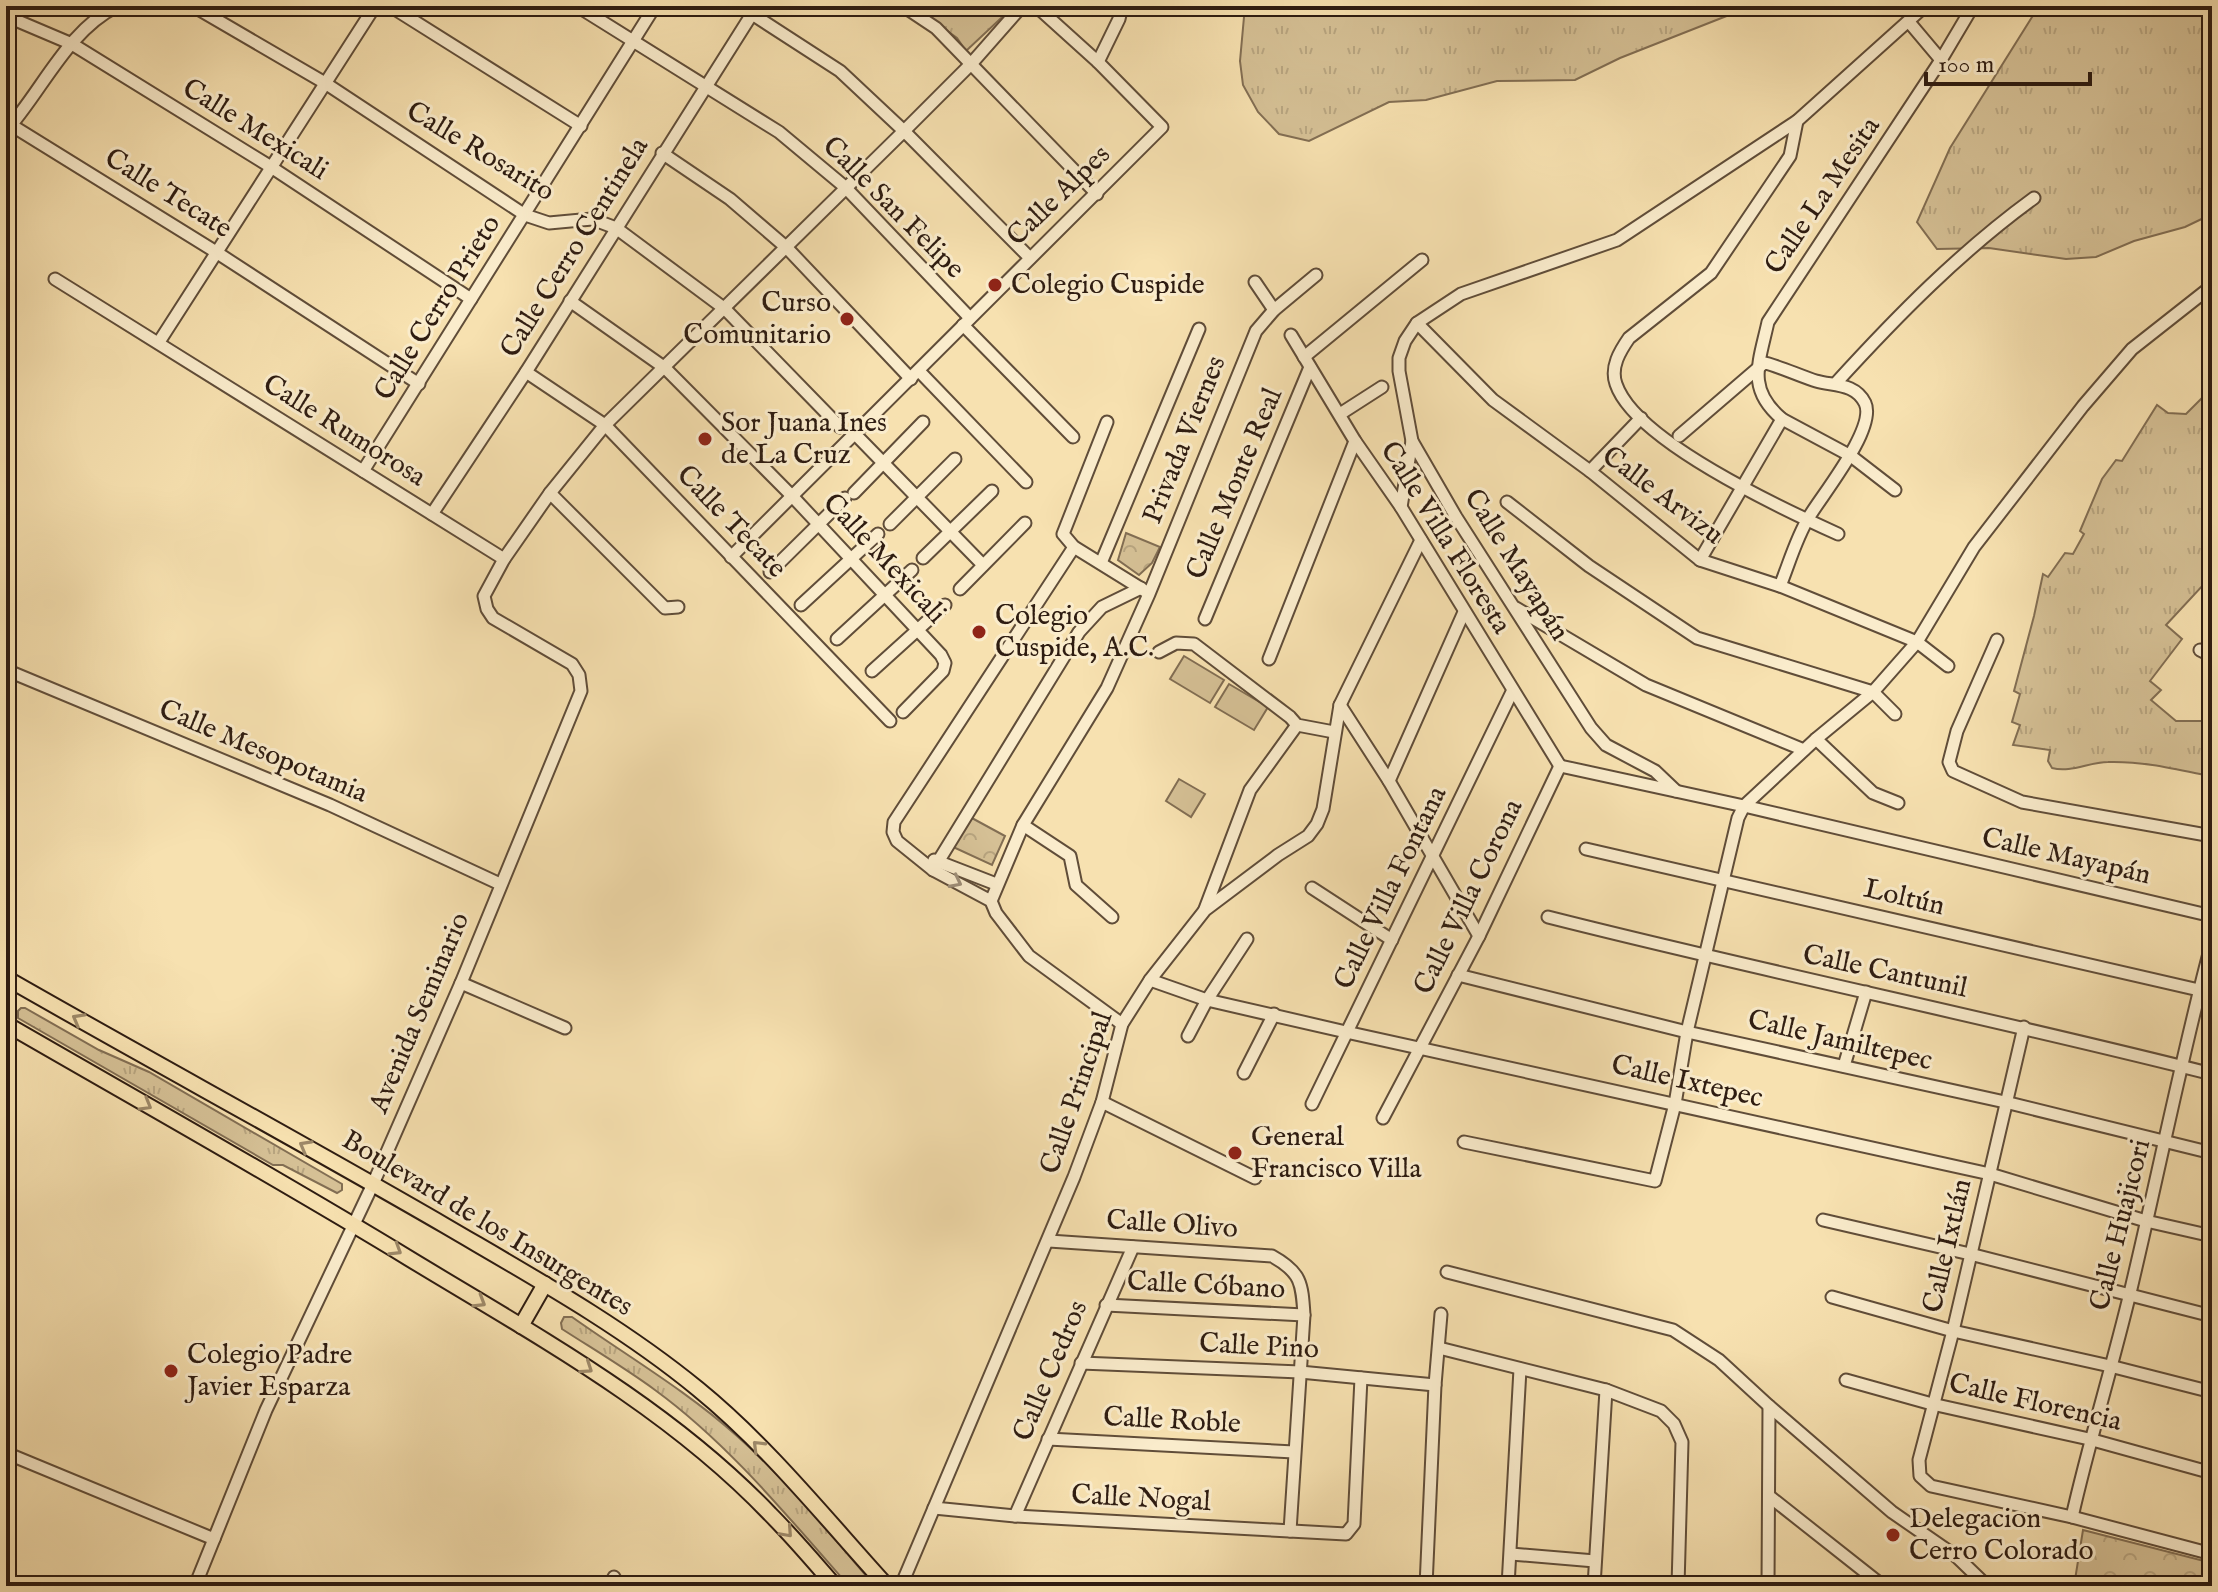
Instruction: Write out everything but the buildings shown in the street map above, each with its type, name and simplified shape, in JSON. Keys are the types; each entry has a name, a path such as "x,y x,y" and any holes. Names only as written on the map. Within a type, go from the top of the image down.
{"main road":[{"name":"Boulevard de los Insurgentes","path":"6,978 373,1184 607,1323 699,1390 763,1449 887,1586"},
{"path":"6,1024 352,1223 521,1326 643,1406 716,1464 769,1512 835,1586"},
{"path":"521,1326 545,1284"}],"street":[{"path":"9,128 72,44 102,14 117,6"},
{"name":"Calle Rosarito","path":"193,6 325,83 525,215 549,223 592,219 616,228 725,309 840,427"},
{"path":"159,342 375,6"},
{"path":"390,6 581,126"},
{"name":"Calle San Felipe","path":"577,6 779,132 845,187 1073,437"},
{"name":"Calle Cerro Prieto","path":"363,471 655,6"},
{"path":"903,6 936,28 1097,194"},
{"path":"504,559 550,493 605,425 971,64 1022,6"},
{"path":"1036,6 1098,62 1122,6"},
{"path":"1417,323 1473,288 1617,240 1797,121 1925,6"},
{"name":"Calle La Mesita","path":"1895,490 1851,456 1782,419 1761,397 1758,368 1768,322 1941,60 1973,6"},
{"path":"755,10 840,71 1030,258"},
{"name":"Calle Cerro Centinela","path":"432,514 526,372 755,10"},
{"name":"Calle Mexicali","path":"6,16 72,44 271,167 471,299"},
{"path":"1909,22 1941,60"},
{"name":"Calle Alpes","path":"731,557 1162,127 1098,62"},
{"path":"1797,121 1790,156 1711,273 1629,338 1619,352 1615,365 1616,383 1641,418 1703,465 1838,534"},
{"name":"Calle Tecate","path":"9,128 216,252 419,384"},
{"path":"662,153 730,199 787,248 1026,482"},
{"path":"1836,383 1920,292 1983,236 2034,198"},
{"path":"1307,362 1422,260"},
{"name":"Privada Viernes","path":"991,901 1023,825 1107,688 1256,331 1274,310 1316,275"},
{"name":"Calle Rumorosa","path":"55,279 504,559"},
{"path":"1255,282 1274,310"},
{"path":"1464,1142 1655,1181 1675,1104 1687,1032 1738,818 1744,806 1816,739 1873,692 1917,642 1974,547 2083,406 2132,349 2212,286"},
{"name":"Calle Mexicali","path":"570,301 665,368 793,497 945,663 943,671 903,712"},
{"name":"Calle Mayapán","path":"1417,323 1405,341 1399,358 1412,441 1591,728 1606,745 1655,771 1676,791"},
{"name":"Calle Arvizu","path":"1417,323 1493,400 1590,471 1700,560 1780,586 1917,642 1948,666"},
{"path":"1101,563 1199,329"},
{"name":"Calle Villa Floresta","path":"1291,335 1560,766"},
{"name":"Calle Monte Real","path":"1205,619 1307,362"},
{"path":"1679,436 1758,368 1769,363 1790,374 1822,383 1836,383 1858,393 1867,409 1851,456 1807,520 1780,586"},
{"name":"Calle Tecate","path":"526,372 605,425 890,721"},
{"path":"1340,414 1382,387"},
{"path":"1590,471 1641,418"},
{"path":"1700,560 1782,419"},
{"path":"770,572 923,422"},
{"path":"1107,422 1063,534 1074,547 1145,591"},
{"path":"856,435 983,565"},
{"path":"1269,659 1355,441"},
{"path":"1401,507 1412,441"},
{"path":"890,524 955,459"},
{"path":"923,558 992,491"},
{"path":"550,493 665,608 678,607"},
{"path":"1507,502 1589,566 1697,638 1873,692 1895,714"},
{"path":"960,589 1025,523"},
{"path":"801,605 878,534"},
{"name":"Calle Principal","path":"901,1586 1049,1241 1102,1102 1122,1024 1150,980 1205,910 1308,836 1317,824 1323,809 1340,705 1421,540"},
{"path":"996,884 923,860 897,841 893,832 894,822 1074,547"},
{"name":"Avenida Seminario","path":"195,1586 266,1410 373,1184 461,983 581,691 579,675 572,664 493,618 487,609 484,596 504,559"},
{"path":"837,639 912,570"},
{"path":"936,865 1079,632 1102,607 1145,591"},
{"path":"872,671 945,605"},
{"path":"1512,605 1623,674 1804,750"},
{"path":"1389,781 1464,612"},
{"path":"1997,640 1957,731 1949,762 1953,771 2022,802 2212,836"},
{"path":"1159,652 1176,643 1194,644 1297,725 1334,732"},
{"path":"2200,650 2212,656"},
{"name":"Calle Mesopotamia","path":"6,670 330,805 500,884"},
{"name":"Calle Villa Fontana","path":"1312,1104 1512,692"},
{"path":"1340,705 1389,781 1479,936"},
{"path":"1205,910 1250,790 1297,725"},
{"path":"1816,739 1873,793 1898,803"},
{"name":"Calle Mayapán","path":"1560,766 2212,916"},
{"name":"Calle Villa Corona","path":"1383,1118 1479,936 1560,766"},
{"path":"1023,825 1070,856 1076,885 1112,917"},
{"name":"Loltún","path":"1586,849 2212,993"},
{"path":"936,865 991,901 996,913 1029,956 1122,1024"},
{"path":"1312,888 1392,940"},
{"name":"Calle Cantunil","path":"1548,917 1706,957 2024,1027 2212,1074"},
{"path":"1188,1036 1207,1000 1247,939"},
{"name":"Calle Huajicori","path":"2072,1517 2089,1439 2129,1297 2212,942"},
{"name":"Calle Jamiltepec","path":"1458,975 1687,1032 2005,1102 2212,1153"},
{"name":"Calle Ixtepec","path":"1150,980 1207,1000 1990,1174 2146,1221 2212,1236"},
{"path":"461,983 565,1028"},
{"path":"1844,1066 1866,992"},
{"path":"1244,1073 1274,1014"},
{"name":"Calle Ixtlán","path":"2024,1027 1953,1331 1919,1460 1920,1476 1931,1486 2072,1517"},
{"path":"1102,1102 1255,1178"},
{"path":"1823,1220 2212,1316"},
{"name":"Calle Olivo","path":"1049,1241 1272,1256 1290,1266 1302,1285 1304,1315"},
{"name":"Calle Cedros","path":"1015,1516 1133,1247"},
{"path":"1447,1272 1673,1330 1719,1360 1892,1512 1957,1557 1987,1586"},
{"path":"1832,1297 1953,1331 2212,1392"},
{"name":"Calle Cóbano","path":"1106,1305 1304,1315"},
{"path":"1426,1586 1441,1314"},
{"path":"1290,1531 1304,1315"},
{"path":"1439,1348 1606,1390 1661,1411 1674,1424 1682,1442 1678,1586"},
{"name":"Calle Pino","path":"1081,1363 1300,1372 1435,1385"},
{"path":"1508,1586 1520,1369"},
{"name":"Calle Nogal","path":"934,1508 1015,1516 1346,1534 1354,1524 1361,1378"},
{"name":"Calle Florencia","path":"1846,1380 1932,1404 2089,1439 2212,1473"},
{"path":"1594,1586 1606,1390"},
{"path":"1768,1586 1769,1406"},
{"name":"Calle Roble","path":"1048,1439 1294,1452"},
{"path":"6,1453 214,1539"},
{"path":"1769,1496 1883,1586"},
{"path":"2072,1517 2212,1554"},
{"path":"1511,1554 1595,1561"}],"green space":[{"path":"913,6 1014,6 966,51 957,38"},
{"path":"1245,6 1752,6 1620,58 1575,80 1497,81 1426,100 1389,102 1309,141 1279,134 1258,112 1243,85 1240,61"},
{"path":"2039,6 2212,6 2212,214 2185,227 2134,241 2096,257 2066,259 1989,248 1937,249 1917,222 1950,148"},
{"path":"2212,388 2212,572 2166,625 2182,639 2150,681 2161,690 2151,700 2176,721 2202,721 2212,727 2212,774 2121,762 2052,768 2048,761 2050,750 2013,745 2020,725 2012,722 2020,694 2014,691 2043,574 2048,577 2065,553 2073,554 2084,534 2080,531 2102,479 2116,460 2122,461 2157,405 2168,413 2186,414"},
{"path":"1126,533 1160,547 1152,563 1139,575 1118,560"},
{"path":"1184,656 1224,680 1210,703 1170,679"},
{"path":"1229,684 1268,707 1254,730 1215,707"},
{"path":"1179,779 1205,794 1191,817 1166,801"},
{"path":"970,817 1005,836 992,865 951,846"},
{"path":"21,1008 99,1050 149,1072 342,1184 342,1190 337,1193 283,1165 273,1165 18,1018"},
{"path":"564,1317 572,1317 656,1374 737,1436 791,1490 875,1586 849,1586 757,1483 708,1434 655,1390 562,1329"},
{"path":"2083,1530 2212,1563 2212,1586 2074,1586"}],"place":[{"name":"Colegio Cuspide","path":"995,285"},
{"name":"Curso Comunitario","path":"847,319"},
{"name":"Sor Juana Ines de La Cruz","path":"705,439"},
{"name":"Colegio Cuspide, A.C.","path":"979,632"},
{"name":"General Francisco Villa","path":"1235,1153"},
{"name":"Colegio Padre Javier Esparza","path":"171,1371"},
{"name":"Delegacion Cerro Colorado","path":"1893,1535"}]}
